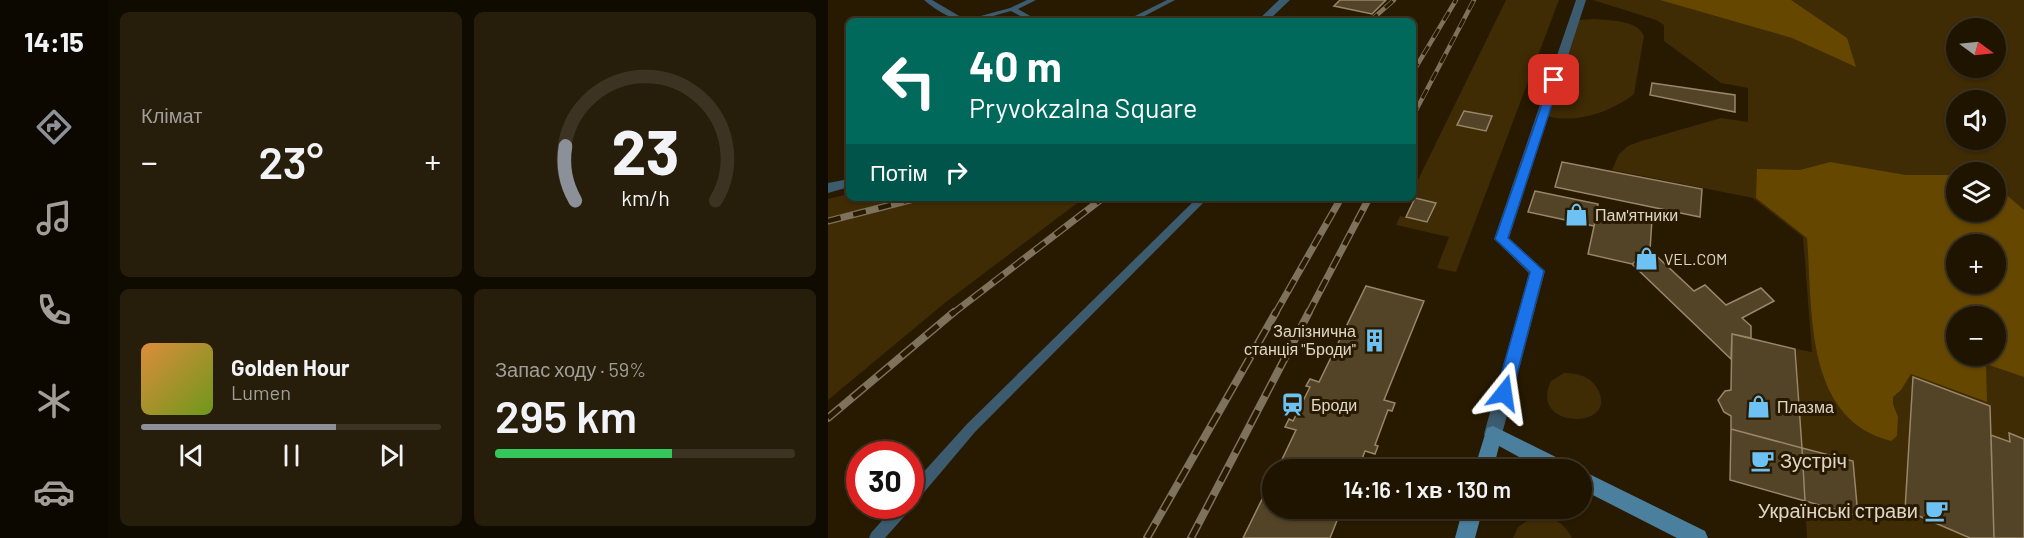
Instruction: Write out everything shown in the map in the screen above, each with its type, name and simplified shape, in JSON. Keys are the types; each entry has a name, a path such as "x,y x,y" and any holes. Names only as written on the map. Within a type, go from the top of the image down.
{"main road":[{"path":"1486,459 1493,434 1542,459"},
{"path":"1592,485 1698,538"},
{"path":"1465,538 1470,519"}],"street":[{"path":"1266,18 1285,0"},
{"path":"1493,434 1537,271 1501,239 1581,0"},
{"path":"828,188 846,184"}],"lane":[{"path":"927,0 958,18"},
{"path":"979,18 1012,9 1033,0"},
{"path":"1135,18 1172,0"},
{"path":"1012,9 1029,18"},
{"path":"924,482 971,428 1200,201"},
{"path":"876,538 893,519"}],"shaded area":[{"path":"1506,0 1559,0 1456,272 1437,268 1449,237 1396,225 1400,216 1428,222 1436,203 1416,199 1416,184"},
{"path":"1593,0 2024,0 2024,538 1807,538 1805,501 1853,461 1802,448 1796,349 1812,352 1803,237 1753,198 1612,170 1619,154 1628,146 1641,141 1721,118 1748,122 1748,88 1721,83 1664,41 1664,25 1656,20"},
{"path":"1660,0 1791,0 1847,38 1856,67 1792,38"},
{"path":"1594,19 1635,26 1644,36 1634,94 1603,112 1579,118 1566,119 1543,115 1578,20"},
{"path":"1830,162 1906,175 1946,175 1946,222 2006,222 2006,194 2024,210 2024,377 1992,366 2006,366 2006,306 1946,306 1946,366 1986,366 1987,402 1911,374 1901,390 1893,397 1898,417 1897,436 1891,441 1862,429 1842,410 1827,386 1818,358 1810,297 1807,238 1756,198 1757,169 1800,170"},
{"path":"846,195 846,201 1080,201 946,302 828,400 828,199"},
{"path":"1564,373 1583,376 1594,384 1601,402 1597,412 1587,417 1574,419 1562,416 1552,409 1547,397 1551,381"},
{"path":"1530,519 1551,519 1561,524 1572,538 1513,538 1518,527"}],"building":[{"path":"1340,0 1386,0 1372,14 1334,6"},
{"path":"1652,83 1735,95 1735,112 1650,95"},
{"path":"1464,111 1492,116 1486,131 1457,125"},
{"path":"1562,162 1702,189 1700,217 1555,187"},
{"path":"1535,191 1598,204 1594,226 1528,212"},
{"path":"1416,198 1436,203 1427,222 1406,217"},
{"path":"1598,208 1652,219 1650,250 1632,264 1588,254"},
{"path":"1650,250 1694,291 1705,285 1726,305 1761,288 1774,301 1742,318 1751,326 1751,338 1732,334 1731,359 1632,264"},
{"name":"Залізнична станція \"Броди\"","path":"1366,286 1424,301 1384,400 1395,403 1392,411 1388,410 1375,445 1378,446 1375,454 1365,451 1362,459 1282,459 1296,430 1285,427 1289,419 1293,421 1310,387 1306,386 1310,379 1319,382"},
{"path":"1732,334 1795,349 1802,448 1731,429 1731,416 1724,412 1718,400 1725,391 1731,390"},
{"path":"1913,377 1990,406 1994,538 1970,538 1905,510"},
{"path":"1731,429 1802,448 1805,501 1730,480"},
{"path":"2009,433 2024,439 2024,538 1994,538 1991,435 2010,442"},
{"path":"1802,448 1853,461 1858,516 1805,501"},
{"path":"1262,499 1262,519 1338,519 1330,538 1243,538"}],"railway":[{"path":"1373,18 1394,0"},
{"path":"1416,67 1456,0"},
{"path":"1416,110 1474,0"},
{"path":"828,221 906,201"},
{"path":"952,314 1099,201"},
{"path":"1275,314 1339,201"},
{"path":"1308,314 1367,201"},
{"path":"828,418 954,312"},
{"path":"1147,538 1276,312"},
{"path":"1191,538 1309,312"}],"place":[{"name":"Пам'ятники","path":"1577,215"},
{"name":"VEL.COM","path":"1646,259"},
{"name":"Залізнична станція \"Броди\"","path":"1374,340"},
{"name":"Броди","path":"1293,405"},
{"name":"Плазма","path":"1759,407"},
{"name":"Зустріч","path":"1762,461"},
{"name":"Українські страви","path":"1936,511"}],"route":[{"path":"1504,393 1537,271 1501,239 1554,80"}]}
